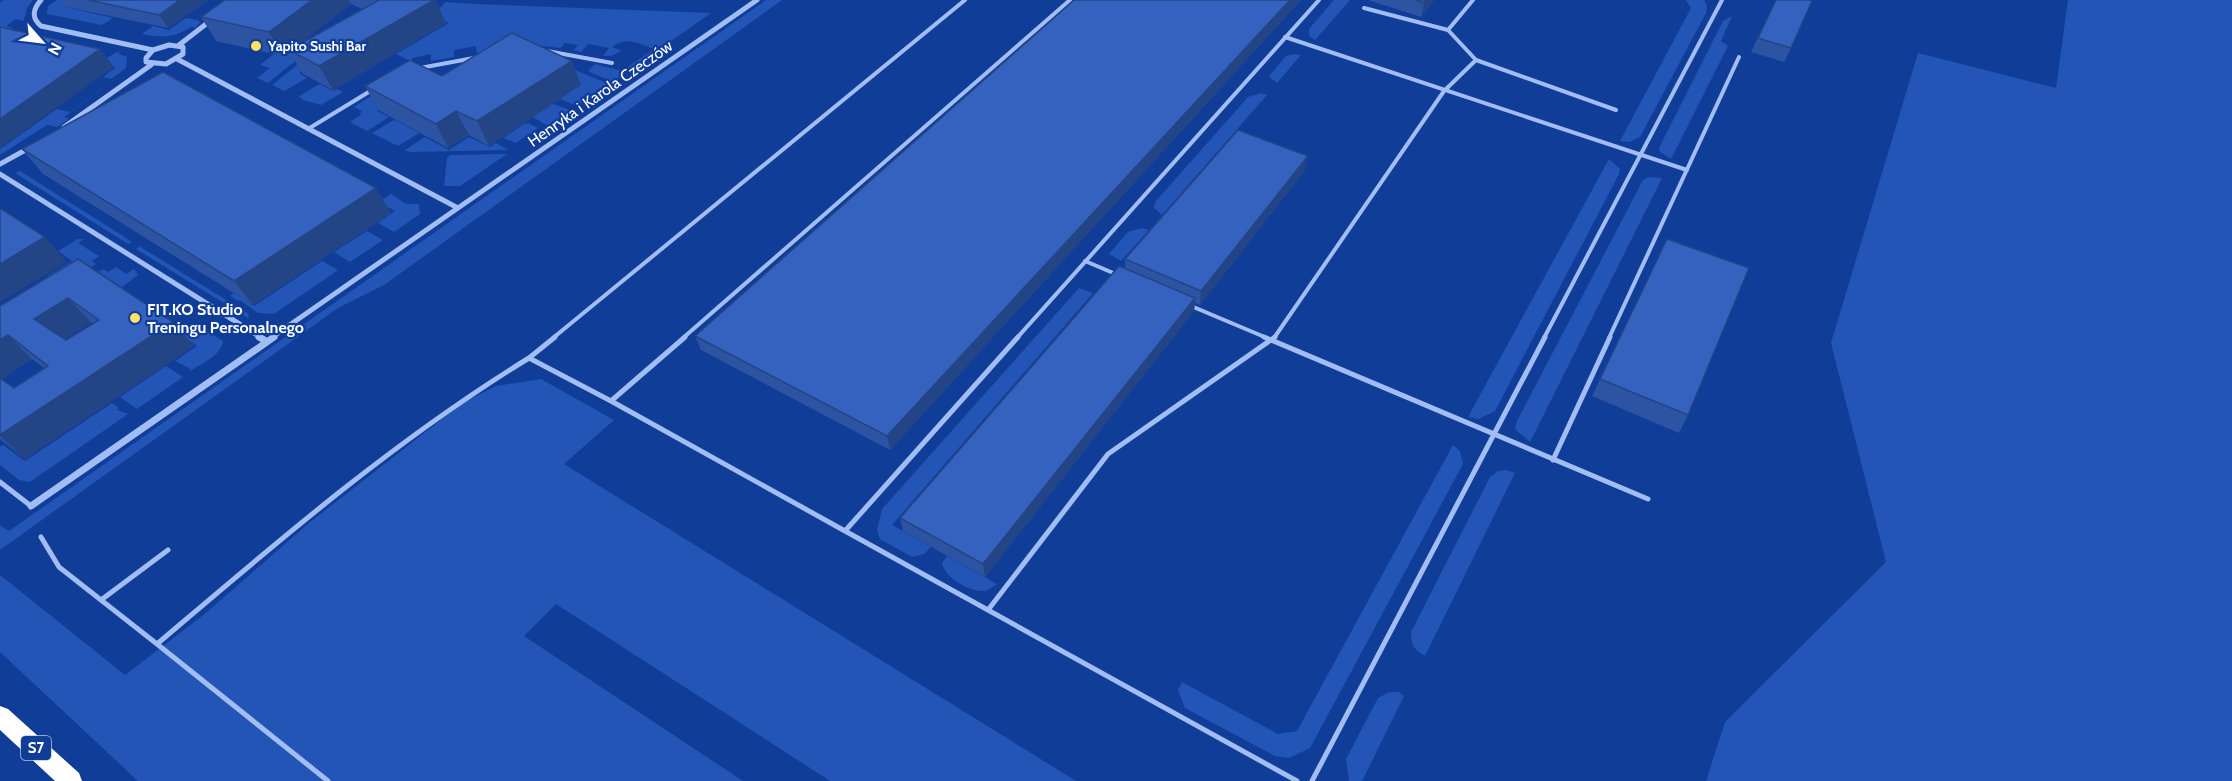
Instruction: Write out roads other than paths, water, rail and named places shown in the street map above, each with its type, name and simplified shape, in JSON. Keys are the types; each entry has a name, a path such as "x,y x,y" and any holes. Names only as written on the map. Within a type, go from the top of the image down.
{"highway":[{"name":"S7","path":"0,716 71,781"}],"street":[{"path":"41,0 35,8 34,16 37,23 45,28 153,50"},
{"name":"Henryka i Karola Czeczów","path":"31,506 757,0"},
{"path":"178,45 214,19"},
{"path":"56,133 151,64 164,64 177,59 185,51 184,47 165,45 153,50 146,60 151,64"},
{"path":"177,59 458,208"},
{"path":"0,164 38,143"},
{"path":"0,174 266,341"}],"lane":[{"path":"157,644 312,513 419,430 489,381 530,358 965,0"},
{"path":"611,401 1070,0"},
{"path":"845,531 1319,0"},
{"path":"1448,30 1473,0"},
{"path":"1312,781 1722,0"},
{"path":"1364,8 1448,30 1476,60 1616,111"},
{"path":"1285,37 1687,170"},
{"path":"537,49 612,63"},
{"path":"412,69 478,57"},
{"path":"1553,460 1739,57"},
{"path":"988,610 1108,454 1272,341 1444,91 1476,60"},
{"path":"308,129 382,85"},
{"path":"1085,261 1122,277"},
{"path":"1186,304 1648,499"},
{"path":"530,358 1298,781"},
{"path":"0,482 31,506"},
{"path":"41,537 59,567 328,781"},
{"path":"101,600 168,550"}],"place":[{"name":"Yapito Sushi Bar","path":"256,46"},
{"name":"FIT.KO Studio Treningu Personalnego","path":"135,318"}]}
